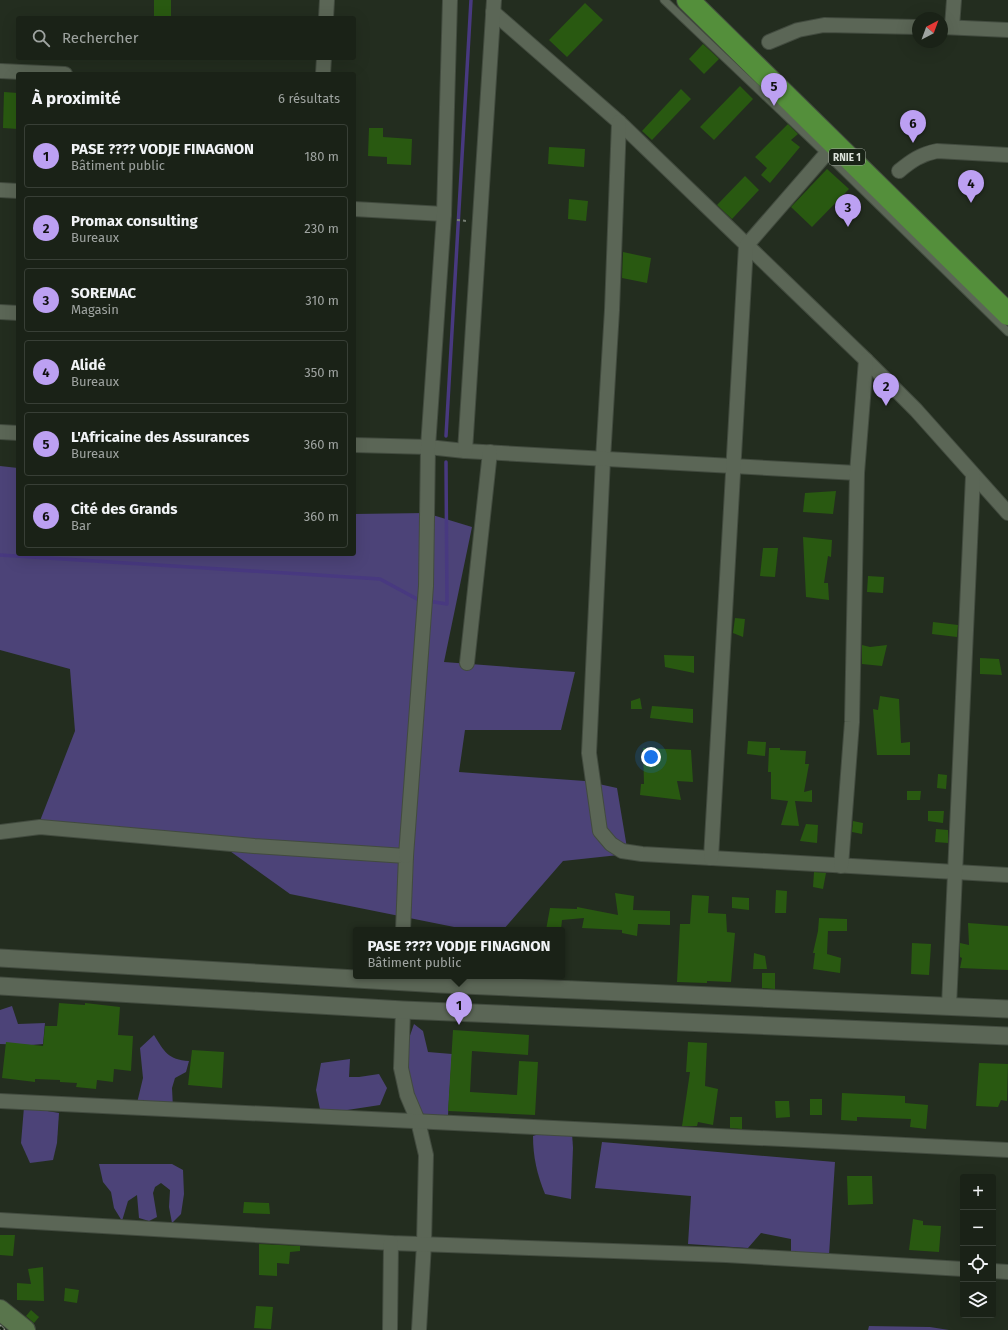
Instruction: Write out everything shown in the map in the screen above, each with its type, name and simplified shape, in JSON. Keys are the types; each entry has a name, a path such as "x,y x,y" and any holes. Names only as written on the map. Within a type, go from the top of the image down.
{"highway":[{"name":"RNIE 1","path":"688,0 1008,314"}],"main road":[{"path":"0,1310 24,1330"}],"street":[{"path":"326,16 327,0"},
{"path":"403,927 406,856 426,586 428,447 448,217 450,0"},
{"path":"948,23 954,0"},
{"path":"493,6 618,122 866,360 916,410 973,476 1008,513"},
{"path":"465,451 493,6"},
{"path":"769,42 798,30 824,25 912,27"},
{"path":"948,27 1008,30"},
{"path":"323,72 324,60"},
{"path":"0,71 22,72"},
{"path":"618,122 612,310 603,459 589,753 600,831 610,844 622,851 642,854 1008,875"},
{"path":"899,171 911,161 932,152 1008,154"},
{"path":"711,858 746,246 826,154"},
{"path":"0,190 16,191"},
{"path":"356,209 448,217"},
{"path":"0,312 16,313"},
{"path":"841,866 852,722 857,474 866,360"},
{"path":"0,432 16,433"},
{"path":"356,445 428,447 465,451 857,474"},
{"path":"467,663 490,452"},
{"path":"949,1006 973,476"},
{"path":"0,832 40,827 254,846 406,856"},
{"path":"0,958 353,977"},
{"path":"400,979 1008,1009"},
{"path":"0,986 403,1010 1008,1036"},
{"path":"403,1010 402,1068 406,1095 418,1121 426,1155 424,1244 419,1330"},
{"path":"0,1101 1008,1150"},
{"path":"0,1220 391,1244 726,1254 960,1269"},
{"path":"390,1330 391,1244"},
{"path":"996,1271 1008,1272"}],"lane":[{"path":"664,0 826,154 1008,332"}],"path":[{"path":"448,217 468,221"}],"shaded area":[{"path":"0,466 16,468 16,556 356,556 356,514 426,513 472,527 444,662 575,672 561,730 465,730 459,772 585,781 617,788 628,854 563,861 506,927 454,927 290,894 209,836 38,826 75,731 70,669 0,650"},
{"path":"12,1006 18,1024 45,1023 43,1044 0,1044 0,1010"},
{"path":"414,1024 423,1031 428,1052 452,1054 448,1115 433,1124 416,1115 408,1099 406,1047"},
{"path":"154,1035 167,1054 171,1057 189,1061 186,1072 175,1078 172,1088 173,1108 137,1103 143,1078 140,1048"},
{"path":"350,1059 349,1077 379,1074 387,1088 380,1105 321,1114 316,1090 321,1063"},
{"path":"24,1107 59,1113 57,1143 53,1160 30,1163 21,1143"},
{"path":"563,1126 572,1133 573,1148 571,1199 545,1194 538,1172 534,1151 533,1136"},
{"path":"602,1142 835,1162 829,1255 791,1252 791,1239 761,1233 748,1248 688,1244 691,1196 595,1188"},
{"path":"99,1164 172,1164 183,1170 184,1194 181,1214 172,1223 169,1207 170,1190 161,1183 155,1187 153,1193 157,1217 149,1221 139,1218 137,1195 128,1201 122,1221 114,1208 111,1192 103,1182"},
{"path":"869,1326 930,1327 949,1330 868,1330"}],"building":[{"path":"154,0 171,0 171,16 154,16"},
{"path":"585,3 603,20 567,57 549,40"},
{"path":"703,44 719,59 704,74 689,59"},
{"path":"740,86 753,99 714,140 700,127"},
{"path":"681,89 691,99 652,140 642,131"},
{"path":"4,92 16,93 16,129 3,128"},
{"path":"788,124 798,134 791,140 800,147 770,183 761,175 767,168 755,157"},
{"path":"369,128 383,128 383,137 412,139 411,165 387,164 387,157 368,156"},
{"path":"549,147 585,149 584,167 548,164"},
{"path":"827,169 849,189 812,227 791,207"},
{"path":"745,176 759,190 732,219 717,205"},
{"path":"569,199 588,201 586,221 568,219"},
{"path":"623,252 651,258 647,283 622,278"},
{"path":"836,491 833,514 803,512 805,493"},
{"path":"803,537 832,540 831,557 828,556 824,583 828,583 829,600 806,597"},
{"path":"763,548 778,548 775,577 760,576"},
{"path":"868,576 884,577 883,593 867,592"},
{"path":"735,618 745,619 743,637 733,633"},
{"path":"933,622 958,625 957,637 932,634"},
{"path":"862,645 870,647 887,645 882,666 862,664"},
{"path":"664,655 694,656 694,673 665,667"},
{"path":"980,658 999,659 1002,675 980,674"},
{"path":"880,696 899,699 901,743 910,742 910,755 877,755 873,709 878,710"},
{"path":"640,698 642,709 631,709 631,701"},
{"path":"652,706 693,709 693,723 650,718"},
{"path":"748,741 766,742 765,756 747,754"},
{"path":"643,748 691,750 693,782 677,781 681,800 640,795 641,784 644,784"},
{"path":"769,748 806,751 805,764 809,764 804,792 812,790 812,802 795,801 799,826 781,825 788,801 771,799 771,772 768,772"},
{"path":"938,774 947,775 946,789 937,788"},
{"path":"907,791 921,791 920,800 907,800"},
{"path":"928,811 944,811 943,823 928,821"},
{"path":"853,821 863,823 862,834 852,832"},
{"path":"806,824 818,825 817,843 800,841"},
{"path":"936,829 948,830 948,843 935,842"},
{"path":"814,872 826,873 823,889 813,887"},
{"path":"776,890 787,891 786,913 775,913"},
{"path":"615,893 634,896 633,910 670,911 670,925 638,924 637,936 622,933 622,930 582,928 584,918 562,920 561,927 547,927 550,908 577,909 577,907 618,915"},
{"path":"692,895 709,896 708,913 726,914 727,932 735,933 731,982 677,982 680,924 690,924"},
{"path":"732,897 749,898 749,910 732,908"},
{"path":"819,918 847,919 847,931 828,931 827,954 841,958 840,973 813,969 815,953 813,953 818,931"},
{"path":"968,923 1008,926 1008,970 960,968 962,958 960,957 960,943 969,945"},
{"path":"912,943 931,944 929,975 911,974"},
{"path":"754,953 765,956 767,969 753,969"},
{"path":"762,973 775,973 775,989 762,988"},
{"path":"59,1003 85,1005 85,1003 120,1007 118,1035 133,1036 131,1071 114,1069 113,1082 97,1080 96,1089 76,1087 77,1083 60,1082 60,1080 35,1079 35,1082 2,1078 6,1042 43,1046 45,1026 57,1026"},
{"path":"453,1030 529,1035 528,1055 472,1051 470,1092 517,1095 519,1061 538,1062 535,1115 448,1111"},
{"path":"688,1042 707,1043 705,1086 718,1089 713,1125 698,1122 697,1126 682,1126 690,1072 686,1072"},
{"path":"192,1050 224,1052 222,1088 188,1085"},
{"path":"979,1063 1008,1064 1007,1101 1001,1100 998,1107 976,1106"},
{"path":"842,1093 905,1096 905,1103 928,1105 926,1129 910,1127 911,1119 857,1117 857,1121 841,1120"},
{"path":"810,1099 822,1099 822,1115 810,1115"},
{"path":"775,1101 789,1101 790,1117 776,1118"},
{"path":"730,1117 742,1117 742,1129 730,1128"},
{"path":"847,1176 872,1176 873,1204 848,1205"},
{"path":"244,1202 269,1203 270,1214 243,1213"},
{"path":"913,1219 923,1221 923,1225 941,1226 939,1252 909,1250"},
{"path":"0,1235 15,1235 13,1256 0,1255"},
{"path":"259,1244 300,1246 300,1251 290,1252 289,1264 277,1263 277,1276 259,1275"},
{"path":"43,1267 44,1301 17,1300 17,1283 31,1284 28,1269"},
{"path":"65,1288 79,1290 77,1303 64,1301"},
{"path":"256,1306 273,1307 271,1329 254,1328"},
{"path":"31,1310 39,1317 34,1323 26,1316"}],"waterway":[{"path":"446,436 471,0"},
{"path":"428,601 447,604 446,462"},
{"path":"0,555 380,579 417,599 422,600"}],"railway":[{"path":"0,1327 3,1330"}],"place":[{"name":"L'Africaine des Assurances","path":"774,106"},
{"name":"Cité des Grands","path":"913,143"},
{"name":"Alidé","path":"971,203"},
{"name":"SOREMAC","path":"848,227"},
{"name":"Promax consulting","path":"886,406"},
{"name":"PASE ???? VODJE FINAGNON","path":"459,1025"}]}
